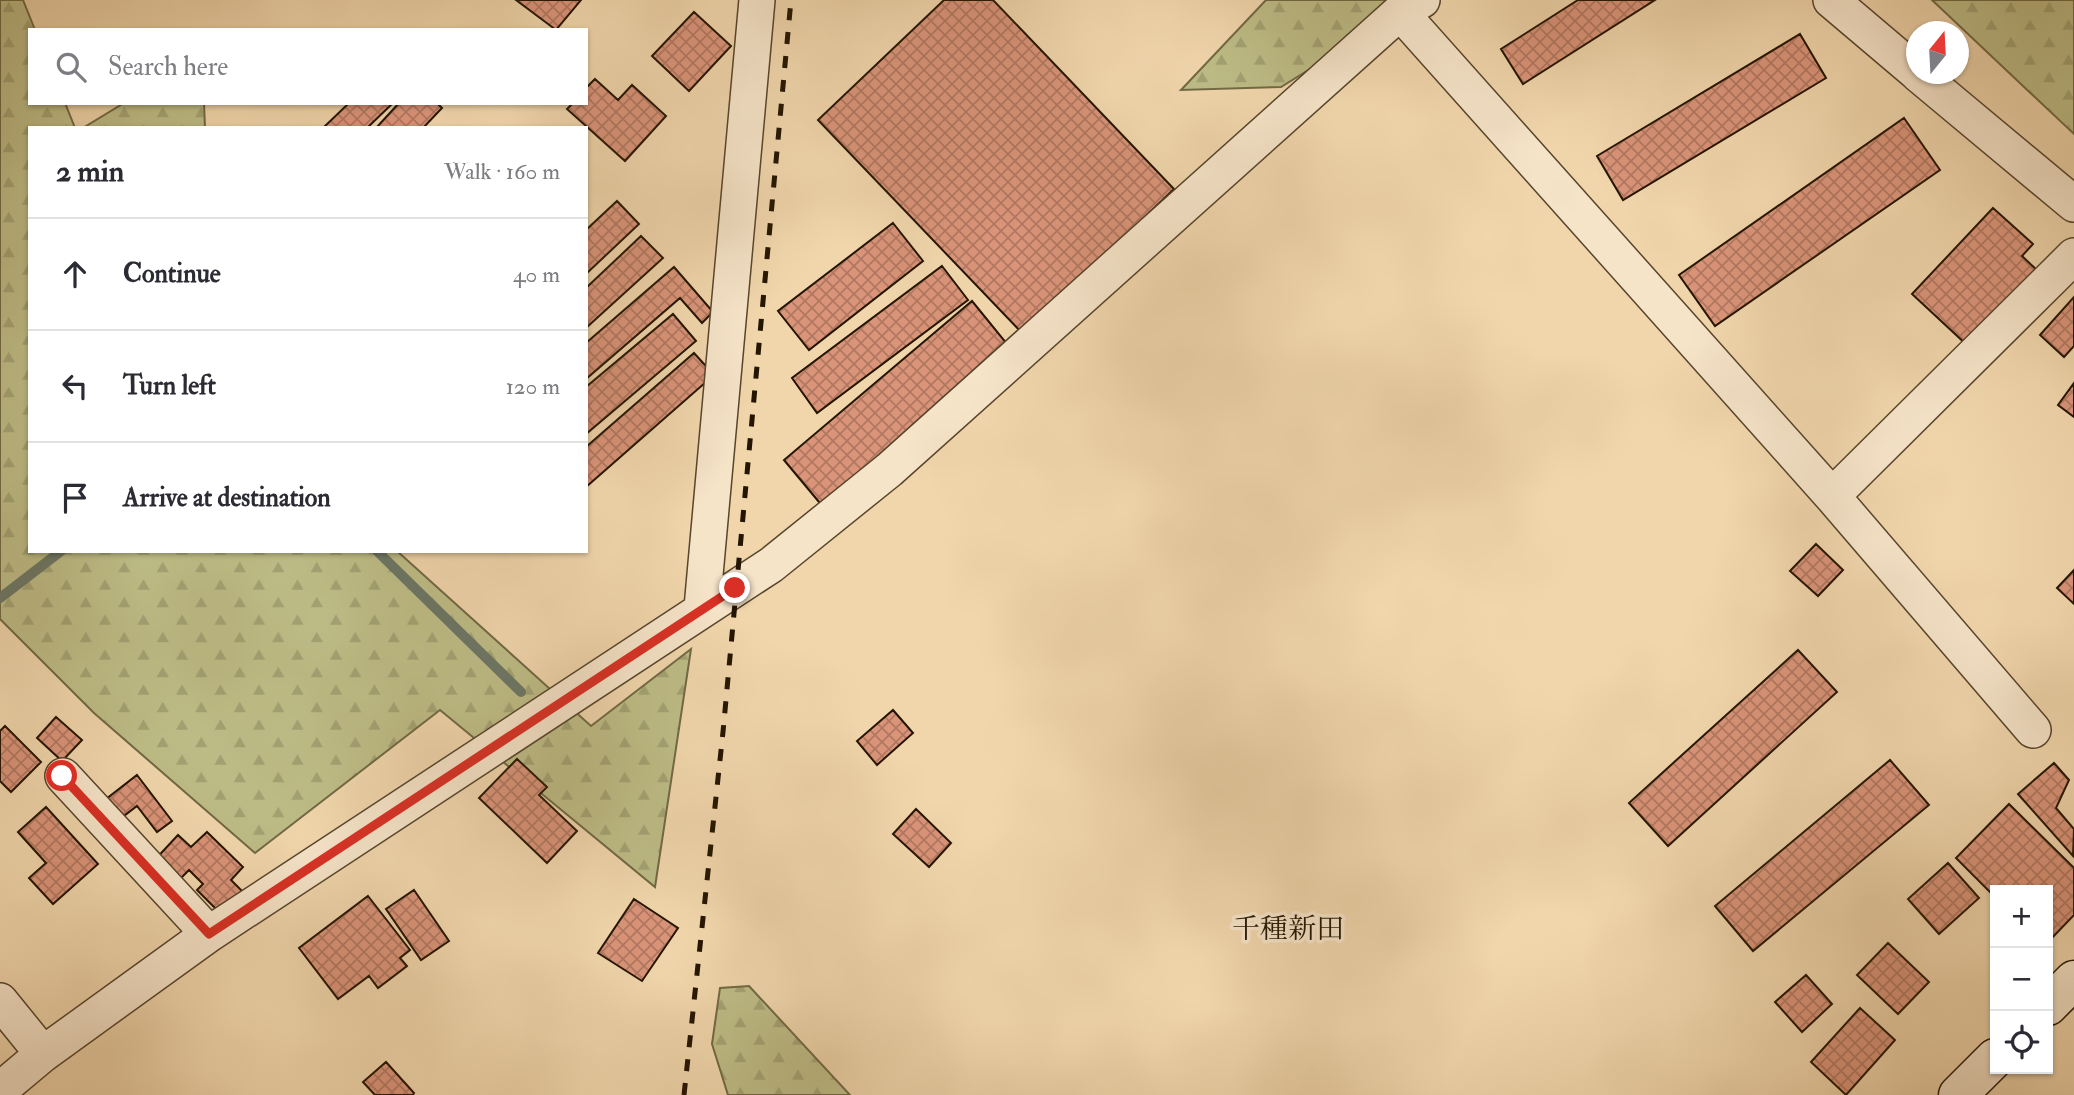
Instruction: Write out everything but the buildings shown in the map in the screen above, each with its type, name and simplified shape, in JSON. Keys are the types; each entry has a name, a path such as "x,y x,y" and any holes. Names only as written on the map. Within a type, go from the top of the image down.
{"main road":[{"path":"2053,1001 2074,979"},
{"path":"1958,1095 1990,1063"}],"street":[{"path":"702,608 758,0"},
{"path":"1831,0 1906,64"},
{"path":"0,1090 43,1054 209,934 771,565 888,470 1411,6 2033,730"},
{"path":"1930,84 2074,204"},
{"path":"1832,496 2074,256"},
{"path":"62,776 209,934"},
{"path":"0,1001 43,1054"}],"green space":[{"path":"0,0 23,0 34,28 28,28 28,105 66,105 74,126 28,126 28,553 399,553 591,726 691,649 655,887 440,710 255,853 94,713 0,619"},
{"path":"1266,0 1421,0 1281,87 1181,90"},
{"path":"1932,0 2074,0 2074,134 1969,35 1969,21 1954,21"},
{"path":"121,105 204,105 205,126 86,126"},
{"path":"749,986 850,1095 728,1095 712,1044 720,988"}],"waterway":[{"path":"0,598 58,553"},
{"path":"379,553 521,692"}],"railway":[{"path":"684,1095 723,732 791,0"}],"district":[{"name":"千種新田","path":"1288,929"}],"route":[{"path":"62,776 209,934 735,588"}]}
